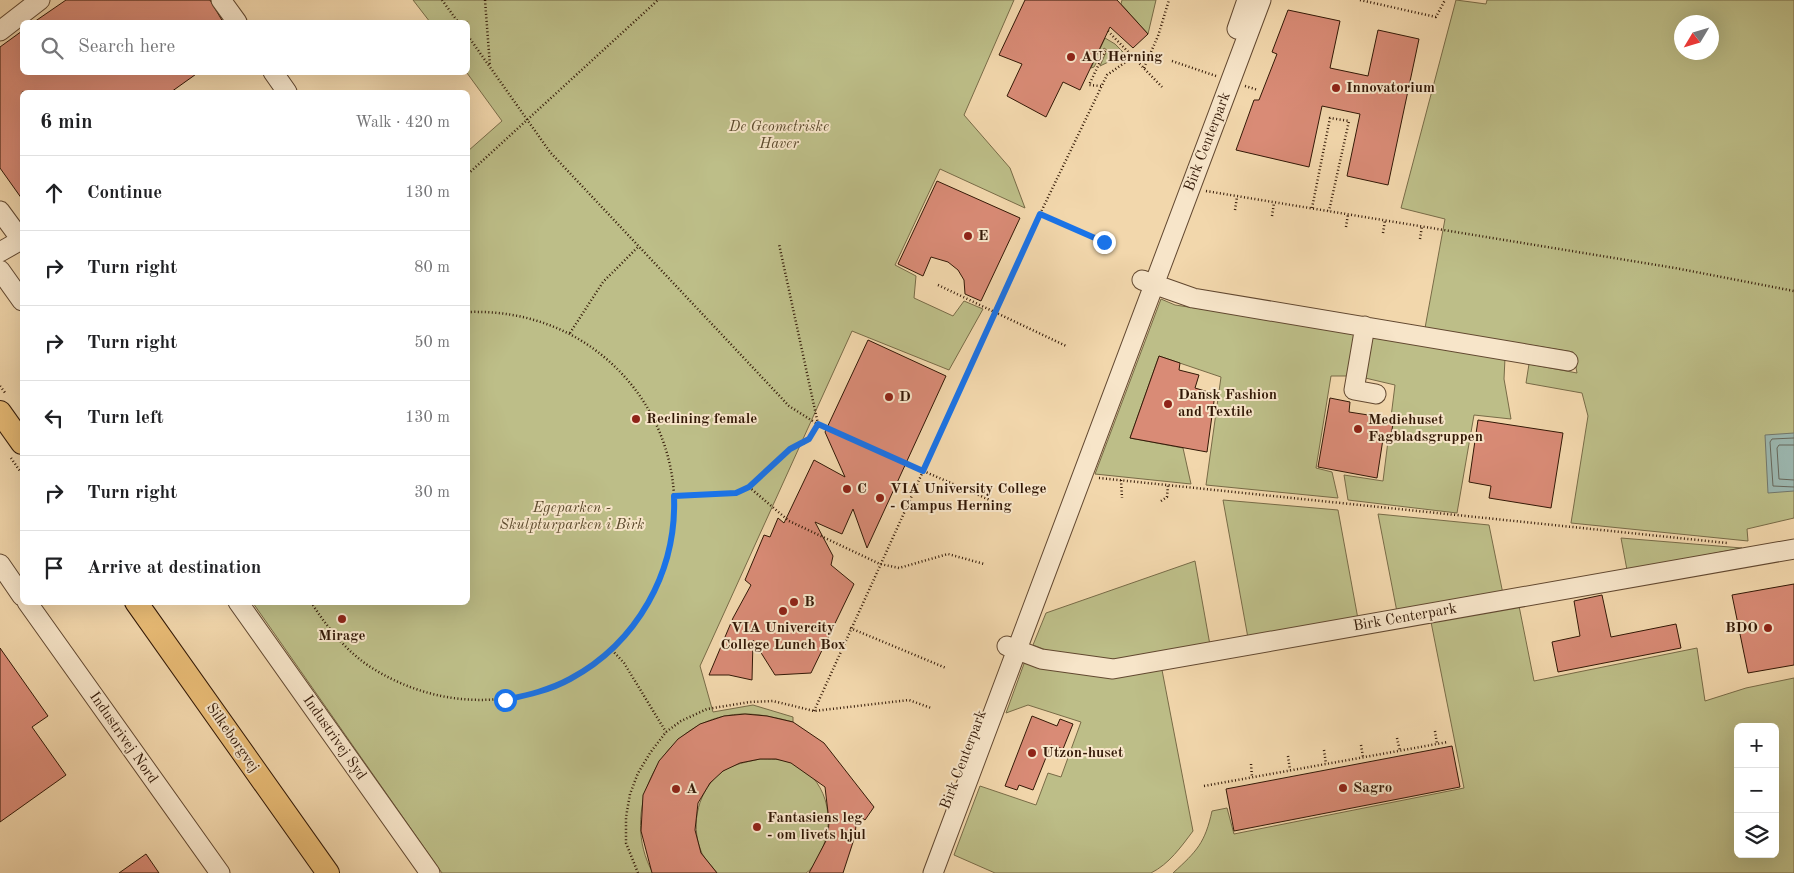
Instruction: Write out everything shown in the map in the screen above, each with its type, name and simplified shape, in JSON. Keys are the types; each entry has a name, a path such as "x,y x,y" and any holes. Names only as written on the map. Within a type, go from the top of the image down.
{"main road":[{"path":"0,410 19,437"},
{"name":"Silkeborgvej","path":"138,605 328,873"}],"street":[{"path":"0,31 40,0"},
{"path":"221,0 236,20"},
{"name":"Birk Centerpark","path":"1012,648 1082,476 1247,0"},
{"name":"Birk Centerpark","path":"921,873 934,861 1148,282 1190,189 1261,0"},
{"path":"275,75 286,90"},
{"path":"0,211 20,237"},
{"path":"0,252 20,241"},
{"path":"0,270 20,299"},
{"path":"1148,282 1193,298 1568,360"},
{"path":"1364,326 1354,390 1376,394"},
{"name":"Birk Centerpark","path":"1012,648 1041,658 1113,669 1794,549"},
{"path":"0,564 20,593"},
{"name":"Industrivej Nord","path":"29,605 220,873"},
{"name":"Industrivej Syd","path":"240,605 430,873"}],"path":[{"path":"442,0 457,20"},
{"path":"485,0 490,67"},
{"path":"470,172 658,0"},
{"path":"1144,68 1158,36 1169,0"},
{"path":"1360,0 1436,17 1445,0"},
{"path":"1108,30 1162,87"},
{"path":"470,39 550,152 789,406 818,424 1006,507"},
{"path":"1102,86 1089,85 1106,49"},
{"path":"814,711 850,628 1040,214 1107,75 1134,57"},
{"path":"1312,208 1330,118 1349,121 1329,211"},
{"path":"1190,189 1675,268 1794,291"},
{"path":"1235,210 1237,196"},
{"path":"1272,216 1274,202"},
{"path":"1040,214 1104,242"},
{"path":"1346,226 1348,214"},
{"path":"1382,233 1385,220"},
{"path":"1420,239 1422,226"},
{"path":"674,496 726,495 749,487 790,449 809,439 818,424 779,244"},
{"path":"569,334 603,282 638,247"},
{"path":"938,285 1066,346"},
{"path":"313,605 325,624 348,650 375,670 405,686 438,696 471,701 505,700 538,692 570,679 612,650 644,611 660,581 670,549 674,515 673,481 666,448 653,416 639,395 612,362 584,342 554,326 522,316 488,311 470,312"},
{"path":"1082,476 1735,544"},
{"path":"1121,480 1122,498"},
{"path":"1160,501 1167,497 1168,485"},
{"path":"749,487 789,521 880,564 899,568 948,554 984,564"},
{"path":"850,628 946,668"},
{"path":"612,650 624,664 666,732"},
{"path":"638,873 626,843 626,817 630,794 638,773 666,732 681,721 707,709 729,704 773,701 814,711 909,700 931,708"},
{"path":"1435,731 1437,744"},
{"path":"1397,738 1400,751"},
{"path":"1204,786 1448,742"},
{"path":"1361,745 1363,757"},
{"path":"1324,750 1326,764"},
{"path":"1288,756 1290,770"},
{"path":"1251,764 1252,777"}],"green space":[{"path":"413,0 1014,0 964,115 1010,168 1025,208 940,169 895,265 916,276 914,298 953,316 964,301 983,309 949,370 852,331 700,666 713,712 753,705 793,717 793,722 751,714 725,716 701,724 681,738 664,756 651,777 643,801 640,825 644,850 653,873 442,873 254,605 470,605 470,149 502,121 468,75 470,75 470,20 428,20"},
{"path":"1122,0 1156,0 1148,34 1121,4"},
{"path":"1456,0 1486,4 1487,0 1794,0 1794,518 1747,529 1748,541 1571,523 1588,416 1582,393 1526,383 1529,364 1577,373 1573,352 1425,328 1445,219 1401,208"},
{"path":"1105,38 1115,44 1125,54 1100,66 1107,50 1104,48 1094,67 1091,68"},
{"path":"1161,299 1175,305 1356,332 1350,376 1331,376 1316,468 1332,472 1338,498 1206,485 1221,377 1159,356 1130,438 1183,448 1191,484 1095,474"},
{"path":"1370,335 1505,358 1504,379 1511,419 1474,415 1457,513 1348,500 1344,475 1383,481 1395,385 1361,377"},
{"path":"1223,500 1338,510 1358,619 1248,638"},
{"path":"1378,514 1489,525 1503,594 1397,612"},
{"path":"1621,538 1742,548 1627,570"},
{"path":"1195,561 1210,645 1111,662 1046,650 1033,645 1046,613"},
{"path":"1519,606 1534,681 1697,648 1705,701 1746,688 1794,678 1794,873 1173,873 1199,846 1212,811 1227,808 1234,834 1464,788 1431,622"},
{"path":"1025,661 1105,676 1162,670 1193,831 1174,855 1151,873 995,873 954,855 980,786 1036,805 1048,773 1061,777 1081,722 1028,705 1006,713"},
{"path":"760,759 787,761 803,769 813,777 825,800 828,812 826,839 815,863 806,873 717,873 701,851 696,830 698,808 707,787 723,771"}],"water":[{"path":"1794,433 1794,491 1768,493 1765,435"}],"building":[{"path":"66,0 210,0 222,20 37,20"},
{"path":"1025,0 1117,0 1148,34 1133,48 1110,27 1080,90 1063,82 1046,117 1007,96 1022,64 999,55"},
{"name":"Innovatorium","path":"1288,10 1340,21 1330,68 1368,76 1378,30 1419,39 1388,185 1347,176 1360,114 1322,106 1309,167 1236,150 1254,100 1259,100 1277,54 1272,52"},
{"path":"20,32 20,75 195,75 174,90 20,90 20,196 0,168 0,47"},
{"name":"E","path":"937,181 1020,218 981,301 965,294 964,280 958,270 948,262 931,257 923,276 898,264"},
{"path":"868,340 946,376 867,548 853,509 842,534 815,522 833,556 831,565 854,584 811,673 775,675 753,640 752,680 729,675 709,675 733,618 751,585 745,580 764,535 770,537 778,518 784,523 814,460 845,477 825,432"},
{"name":"Dansk Fashion and Textile","path":"1159,356 1180,363 1179,370 1199,375 1195,388 1215,394 1207,452 1130,438"},
{"name":"Mediehuset Fagbladsgruppen","path":"1330,398 1350,402 1349,412 1394,419 1390,440 1383,439 1377,478 1318,467"},
{"path":"1478,420 1563,433 1551,508 1489,498 1491,486 1469,482"},
{"path":"1794,584 1794,665 1748,673 1732,595"},
{"path":"1602,595 1611,637 1676,624 1681,648 1558,672 1552,642 1580,636 1574,601"},
{"path":"0,648 48,716 32,727 66,775 0,822"},
{"name":"A","path":"745,714 767,716 793,722 824,743 874,807 865,820 857,814 855,836 843,873 809,873 828,837 829,821 825,787 791,763 776,759 760,759 740,763 723,771 710,783 698,803 695,830 701,853 717,873 652,873 641,831 643,795 659,761 678,739 700,724 724,716"},
{"name":"Utzon-huset","path":"1032,716 1057,726 1060,719 1073,724 1063,749 1051,745 1033,790 1019,785 1017,790 1005,786"},
{"name":"Sagro","path":"1452,746 1460,787 1234,831 1226,789"},
{"path":"146,854 159,873 119,873"}],"place":[{"name":"AU Herning","path":"1071,57"},
{"name":"Innovatorium","path":"1336,88"},
{"name":"E","path":"968,236"},
{"name":"D","path":"889,397"},
{"name":"Dansk Fashion and Textile","path":"1168,404"},
{"name":"Reclining female","path":"636,419"},
{"name":"Mediehuset Fagbladsgruppen","path":"1358,429"},
{"name":"C","path":"847,489"},
{"name":"VIA University College - Campus Herning","path":"880,498"},
{"name":"B","path":"794,602"},
{"name":"VIA Univercity College Lunch Box","path":"783,611"},
{"name":"Mirage","path":"342,619"},
{"name":"BDO","path":"1768,628"},
{"name":"Utzon-huset","path":"1032,753"},
{"name":"Sagro","path":"1343,788"},
{"name":"A","path":"676,789"},
{"name":"Fantasiens leg - om livets hjul","path":"757,827"}],"route":[{"path":"505,700 538,692 570,679 598,661 624,638 644,611 660,581 670,549 674,496 726,495 749,487 790,449 809,439 815,432 818,424 923,471 1040,214 1104,242"}],"park label":[{"name":"De Geometriske Haver","path":"779,136"},
{"name":"Egeparken - Skulpturparken i Birk","path":"572,516"}]}
